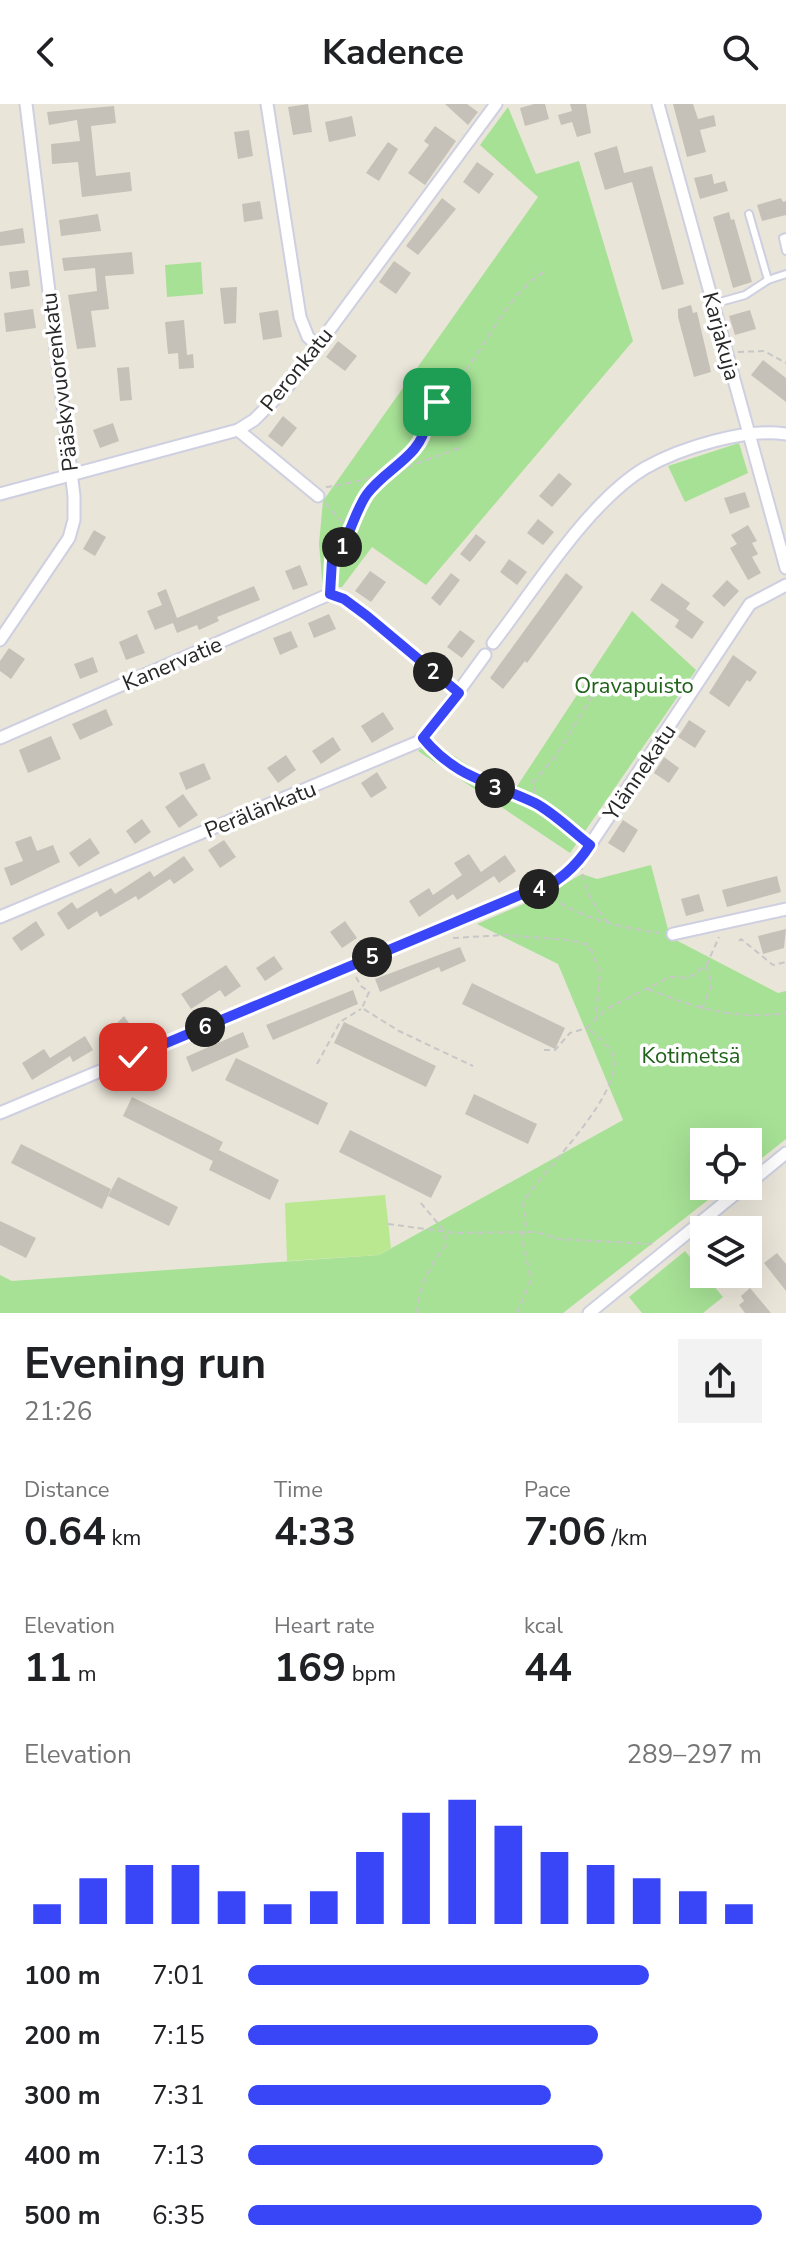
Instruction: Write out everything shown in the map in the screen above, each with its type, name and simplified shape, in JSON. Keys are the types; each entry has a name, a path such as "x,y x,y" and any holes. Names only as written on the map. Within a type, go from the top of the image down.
{"street":[{"name":"Pääskyvuorenkatu","path":"0,640 69,538 74,520 26,104"},
{"path":"267,104 300,317 308,337 317,345"},
{"name":"Peronkatu","path":"0,494 238,430 274,403 496,104"},
{"name":"Karjakuja","path":"658,104 786,568"},
{"path":"238,430 314,492"},
{"path":"493,643 576,535 615,492 644,469 702,445 749,434 786,434"},
{"name":"Ylännekatu","path":"585,853 750,604 786,585"},
{"path":"330,594 344,599 459,693"},
{"name":"Kanervatie","path":"0,738 330,594"},
{"name":"Perälänkatu","path":"0,917 362,768 423,738 485,655"},
{"path":"0,1113 532,890"},
{"path":"673,934 786,909"},
{"path":"762,1173 786,1153"},
{"path":"589,1313 728,1200"}],"lane":[{"path":"749,214 768,280"},
{"path":"786,237 783,238 786,251"},
{"path":"713,304 745,295 768,280 786,274"},
{"path":"485,655 493,643"}],"path":[{"path":"330,594 332,560 340,551 367,494 413,452 424,438 426,423 437,415 437,402 458,385 462,373 477,356 516,292 545,271"},
{"path":"733,353 764,351 786,363"},
{"path":"314,492 350,485 360,479 384,476 462,447"},
{"path":"314,492 348,529"},
{"path":"537,804 533,782 555,757 601,682"},
{"path":"423,738 439,757 474,780 537,804 585,853 586,892 592,906 608,923"},
{"path":"585,853 540,889 570,909 608,923 673,934"},
{"path":"544,1050 555,1050 570,1033 587,1028 606,1009 670,977 689,978 705,965 723,929"},
{"path":"451,933 454,939 504,935 569,940 589,945 600,972 596,1020"},
{"path":"739,941 741,939 773,965 786,962"},
{"path":"701,1010 712,984 705,965"},
{"path":"317,1064 340,1022 362,1008 369,992 361,986 355,974"},
{"path":"648,989 701,1010 741,1015 786,1013"},
{"path":"362,1008 399,1031 473,1066"},
{"path":"517,1313 531,1280 522,1238 526,1225 523,1202 564,1147 586,1126 603,1099 614,1063 612,1052 587,1028"},
{"path":"417,1313 420,1289 427,1270 446,1245 445,1232 420,1202"},
{"path":"388,1224 445,1232 537,1232 559,1239 673,1245"}],"green space":[{"path":"508,107 536,174 579,161 633,341 426,585 372,547 342,587 323,588 319,544 323,501 538,197 480,145"},
{"path":"201,262 203,294 167,297 165,265"},
{"path":"739,443 748,473 685,502 668,466"},
{"name":"Oravapuisto","path":"632,611 696,670 570,853 418,751 433,742 512,794"},
{"name":"Kotimetsä","path":"651,865 670,937 778,993 786,991 786,1139 762,1158 762,1128 690,1128 690,1200 708,1200 563,1313 0,1313 0,1275 12,1281 379,1255 623,1120 558,964 477,924 549,893 582,874 597,879"},
{"path":"385,1195 391,1248 379,1255 287,1261 285,1203"},
{"path":"685,1251 690,1257 690,1288 716,1288 723,1297 703,1313 642,1313 629,1297"}],"building":[{"path":"308,104 312,132 293,135 288,107"},
{"path":"445,104 467,104 478,112 468,125"},
{"path":"545,104 549,119 525,126 520,108"},
{"path":"570,104 586,104 591,133 577,137 572,122 561,125 558,115 572,111"},
{"path":"673,104 693,104 698,119 714,115 716,126 700,130 706,152 687,157"},
{"path":"114,106 116,123 91,126 96,176 130,172 132,191 82,197 78,162 52,164 51,144 80,141 77,120 49,125 47,112"},
{"path":"352,116 356,136 329,142 325,122"},
{"path":"435,126 456,141 425,185 408,173 429,145 424,141"},
{"path":"249,130 253,156 238,159 234,132"},
{"path":"388,142 398,149 379,181 366,173"},
{"path":"617,146 624,173 652,166 684,284 662,290 632,182 605,190 594,153"},
{"path":"477,162 494,174 479,194 463,182"},
{"path":"712,174 714,184 725,181 728,191 700,199 694,178"},
{"path":"442,198 456,209 418,255 406,246"},
{"path":"781,198 783,202 786,201 786,215 762,221 757,205"},
{"path":"260,201 263,219 244,222 242,204"},
{"path":"729,212 731,220 734,219 752,282 733,288 713,217"},
{"path":"98,214 101,231 61,236 59,220"},
{"path":"23,228 25,243 0,246 0,232"},
{"path":"132,252 134,274 105,276 109,309 91,311 96,347 77,349 68,295 97,291 95,268 64,271 62,258"},
{"path":"394,261 411,273 396,294 379,282"},
{"path":"28,270 30,286 11,289 9,272"},
{"path":"237,287 236,323 224,324 220,288"},
{"path":"691,305 693,313 697,312 711,372 694,377 678,317 678,309"},
{"path":"33,309 36,328 6,332 4,313"},
{"path":"278,310 282,337 263,340 259,313"},
{"path":"750,310 756,329 735,335 729,316"},
{"path":"184,320 187,355 193,354 194,368 179,369 178,353 168,354 165,322"},
{"path":"338,341 357,356 345,371 326,357"},
{"path":"763,360 786,378 786,402 751,375"},
{"path":"129,367 132,400 120,401 117,368"},
{"path":"283,416 297,428 282,447 268,436"},
{"path":"113,423 119,441 100,448 93,430"},
{"path":"559,473 572,484 552,507 539,496"},
{"path":"745,492 750,507 730,514 724,498"},
{"path":"538,519 554,532 543,545 527,533"},
{"path":"748,525 757,541 752,543 758,554 752,557 761,573 748,580 730,548 737,544 731,535"},
{"path":"94,530 106,537 95,556 83,549"},
{"path":"476,534 486,542 470,562 460,554"},
{"path":"509,559 527,572 517,585 500,572"},
{"path":"300,565 308,585 293,590 285,571"},
{"path":"370,571 386,582 371,602 355,591"},
{"path":"451,573 460,580 440,606 431,598"},
{"path":"566,573 583,587 527,663 525,661 503,689 490,678"},
{"path":"727,580 739,591 724,607 712,596"},
{"path":"662,583 690,603 686,609 704,622 692,639 675,627 679,620 650,600"},
{"path":"254,586 260,600 217,617 219,621 199,630 197,625 177,633 173,623 155,630 147,611 162,605 157,593 166,589 177,618"},
{"path":"329,614 336,629 314,638 308,623"},
{"path":"460,630 475,641 462,658 447,647"},
{"path":"291,631 298,647 280,655 273,638"},
{"path":"137,634 145,653 126,660 119,642"},
{"path":"9,648 25,659 11,679 0,671 0,661"},
{"path":"733,655 757,672 750,682 747,680 729,707 709,693"},
{"path":"93,657 98,672 80,679 74,664"},
{"path":"106,709 113,725 80,740 72,724"},
{"path":"383,712 394,729 372,743 361,726"},
{"path":"689,720 706,731 695,748 678,737"},
{"path":"51,736 61,759 28,773 19,750"},
{"path":"333,737 341,750 321,764 312,751"},
{"path":"286,755 296,770 278,783 267,768"},
{"path":"664,757 679,768 669,783 654,773"},
{"path":"204,763 211,779 186,790 179,773"},
{"path":"377,772 387,788 371,798 361,783"},
{"path":"183,794 198,815 179,828 165,807"},
{"path":"142,819 151,832 135,844 126,831"},
{"path":"623,820 638,830 624,853 608,843"},
{"path":"31,836 37,851 53,845 60,862 11,886 4,868 23,861 15,842"},
{"path":"90,838 100,853 79,867 69,853"},
{"path":"224,840 236,857 220,868 208,850"},
{"path":"469,854 481,872 505,855 516,871 499,883 494,876 457,900 453,894 419,917 409,901 429,888 433,895 462,875 454,863"},
{"path":"184,856 194,870 174,884 170,879 138,900 136,896 100,917 97,911 68,930 57,913 72,902 77,909 111,888 115,894 150,871 154,877"},
{"path":"777,876 781,892 727,907 722,890"},
{"path":"699,894 704,911 686,916 681,899"},
{"path":"36,921 45,935 21,951 12,938"},
{"path":"345,921 357,938 342,948 330,932"},
{"path":"786,929 784,948 763,954 758,936"},
{"path":"460,947 466,961 441,972 439,967 380,992 375,979"},
{"path":"274,956 283,969 265,981 256,968"},
{"path":"226,965 241,986 225,997 220,990 191,1009 181,994"},
{"path":"472,983 565,1028 555,1049 462,1004"},
{"path":"353,990 358,1004 273,1040 266,1025"},
{"path":"124,1016 133,1029 112,1045 105,1035"},
{"path":"344,1022 436,1066 426,1087 334,1043"},
{"path":"243,1032 249,1047 192,1072 186,1057"},
{"path":"85,1036 93,1050 73,1062 70,1056 32,1080 22,1063 44,1049 50,1058"},
{"path":"236,1058 328,1103 318,1125 225,1080"},
{"path":"474,1094 537,1124 528,1144 465,1114"},
{"path":"132,1097 223,1142 219,1150 279,1180 270,1200 209,1170 213,1161 123,1116"},
{"path":"350,1130 442,1176 431,1198 339,1152"},
{"path":"21,1144 111,1189 102,1209 11,1163"},
{"path":"118,1177 178,1207 169,1226 108,1196"},
{"path":"0,1221 36,1238 26,1258 0,1245"},
{"path":"777,1253 786,1264 786,1291 764,1263"},
{"path":"750,1288 771,1313 745,1313 739,1305 744,1301 741,1296"}],"route":[{"path":"133,1057 540,889 572,869 590,845 537,804 474,780 439,757 423,738 459,693 400,647 367,616 336,594 330,594 332,560 340,551 367,494 424,438 426,423 437,415 437,402"}]}
